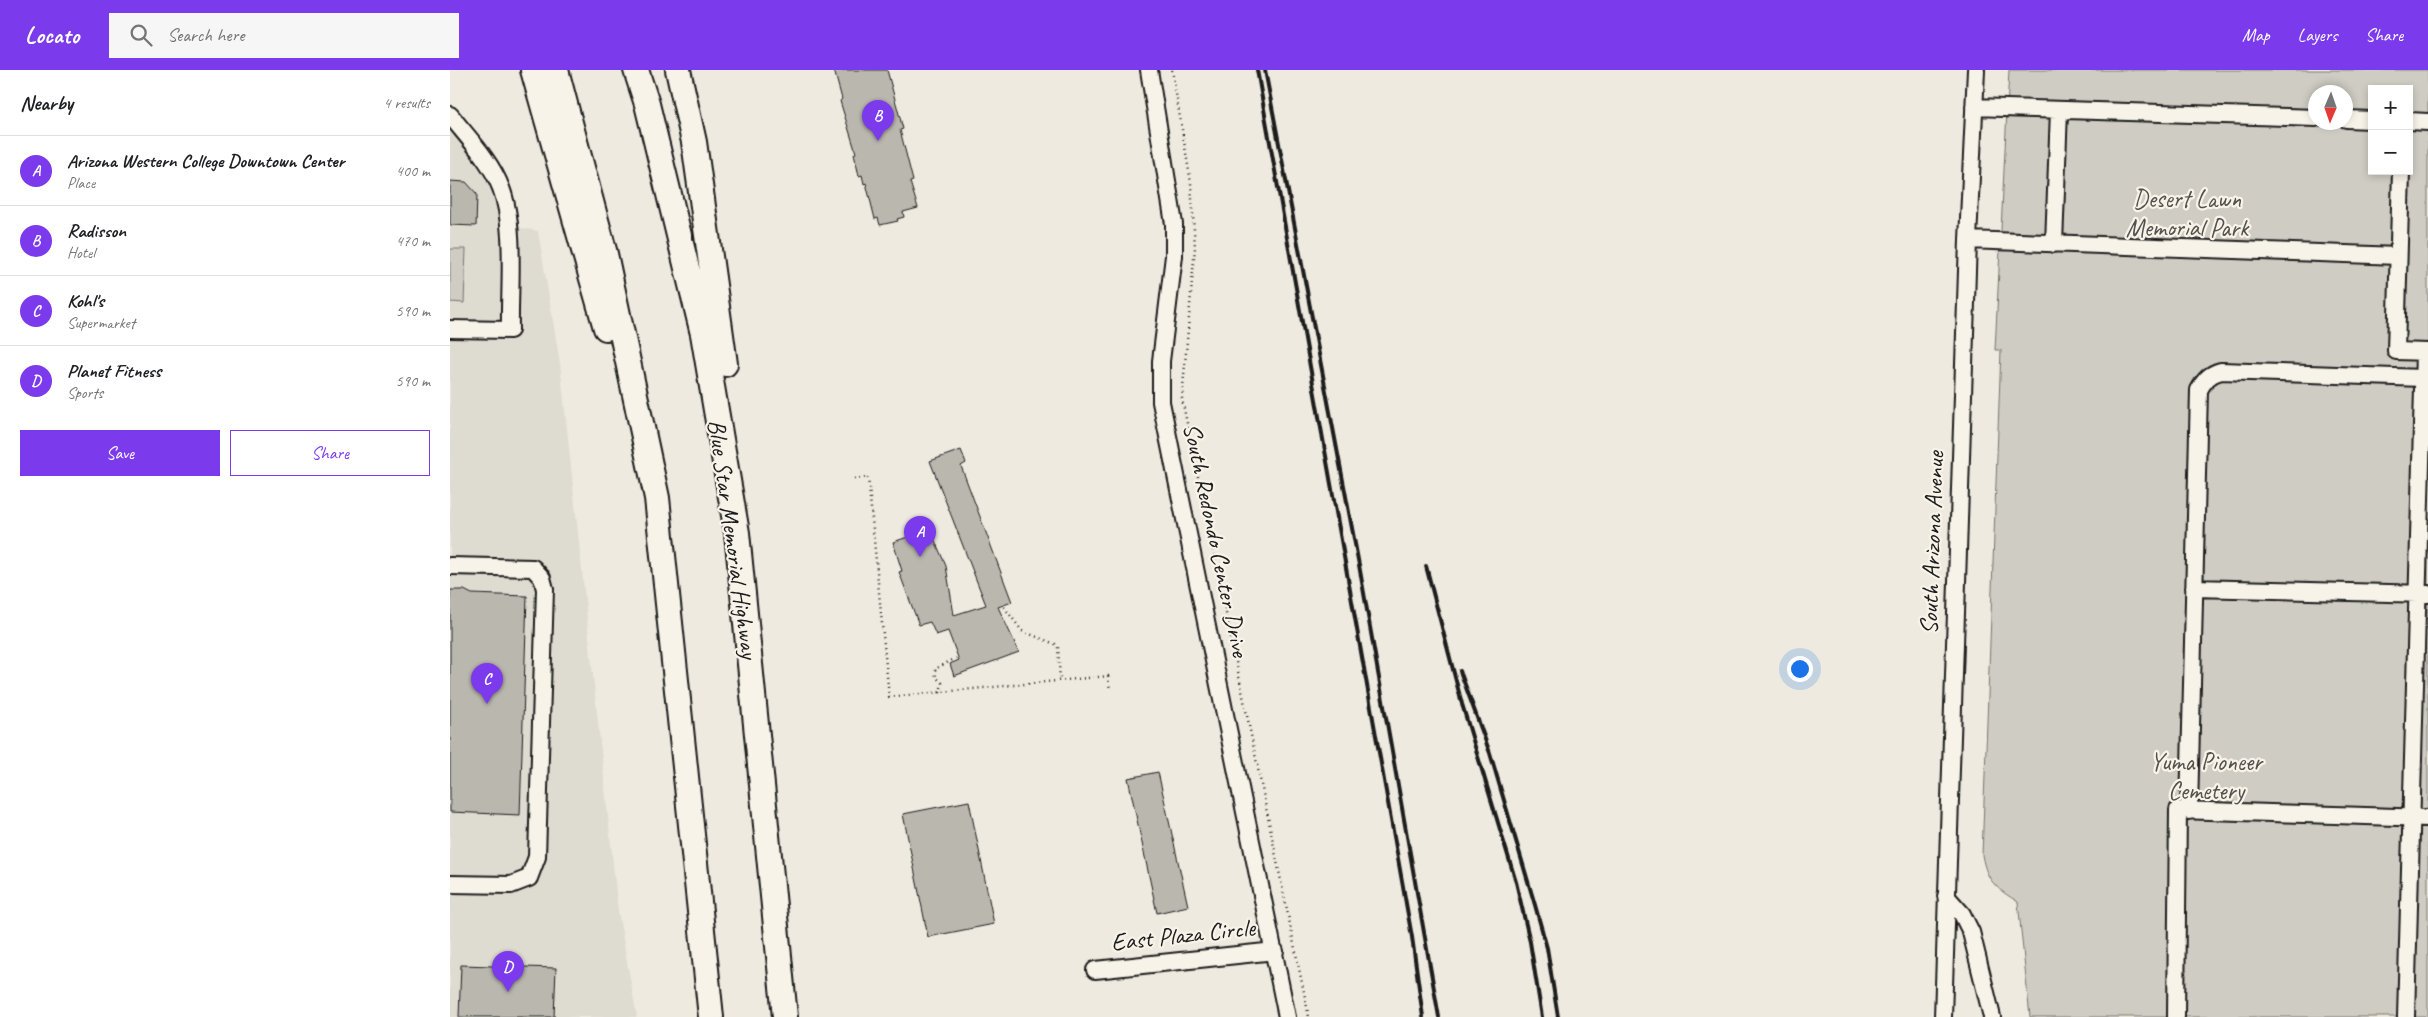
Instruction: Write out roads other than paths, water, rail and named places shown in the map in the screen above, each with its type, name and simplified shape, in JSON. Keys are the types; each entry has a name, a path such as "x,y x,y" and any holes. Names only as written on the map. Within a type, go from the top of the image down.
{"highway":[{"path":"533,70 585,258 656,498"},
{"path":"556,70 605,254 656,498 711,1017"},
{"name":"Blue Star Memorial Highway","path":"636,70 647,104 703,334 737,533 785,1017"},
{"path":"678,70 694,142 725,367 737,533"}],"street":[{"name":"South Redondo Center Drive","path":"1149,70 1174,224 1174,256 1161,361 1162,402 1287,1017"},
{"name":"South Arizona Avenue","path":"1943,1017 1968,240 1976,70"},
{"path":"1974,107 2308,118"},
{"path":"2054,244 2059,110"},
{"path":"450,115 483,156 501,188 509,226 510,330 450,329"},
{"path":"2353,119 2368,120"},
{"path":"2413,121 2428,122"},
{"path":"2401,175 2396,351 2426,352 2423,378 2420,818 2406,1017"},
{"path":"1968,240 2398,256"},
{"path":"2189,811 2199,390 2211,373 2221,371 2423,378"},
{"path":"450,566 532,568 542,578 545,589 537,857 529,878 511,885 450,884"},
{"path":"2194,588 2423,594"},
{"path":"2176,1017 2178,810 2420,818"},
{"path":"1946,896 1962,914 1971,932 1992,1017"},
{"name":"East Plaza Circle","path":"1095,970 1275,951"}],"railway":[{"path":"1257,70 1412,937 1423,1017"},
{"path":"1265,70 1359,565 1439,1017"},
{"path":"1426,566 1462,704 1516,882 1530,942 1542,1017"},
{"path":"1460,671 1490,753 1535,905 1547,948 1558,1017"}],"place":[{"name":"Radisson","path":"878,141"},
{"name":"Arizona Western College Downtown Center","path":"920,557"},
{"name":"Kohl's","path":"487,704"},
{"name":"Planet Fitness","path":"508,992"}],"park label":[{"name":"Desert Lawn Memorial Park","path":"2187,214"},
{"name":"Yuma Pioneer Cemetery","path":"2206,776"}]}
